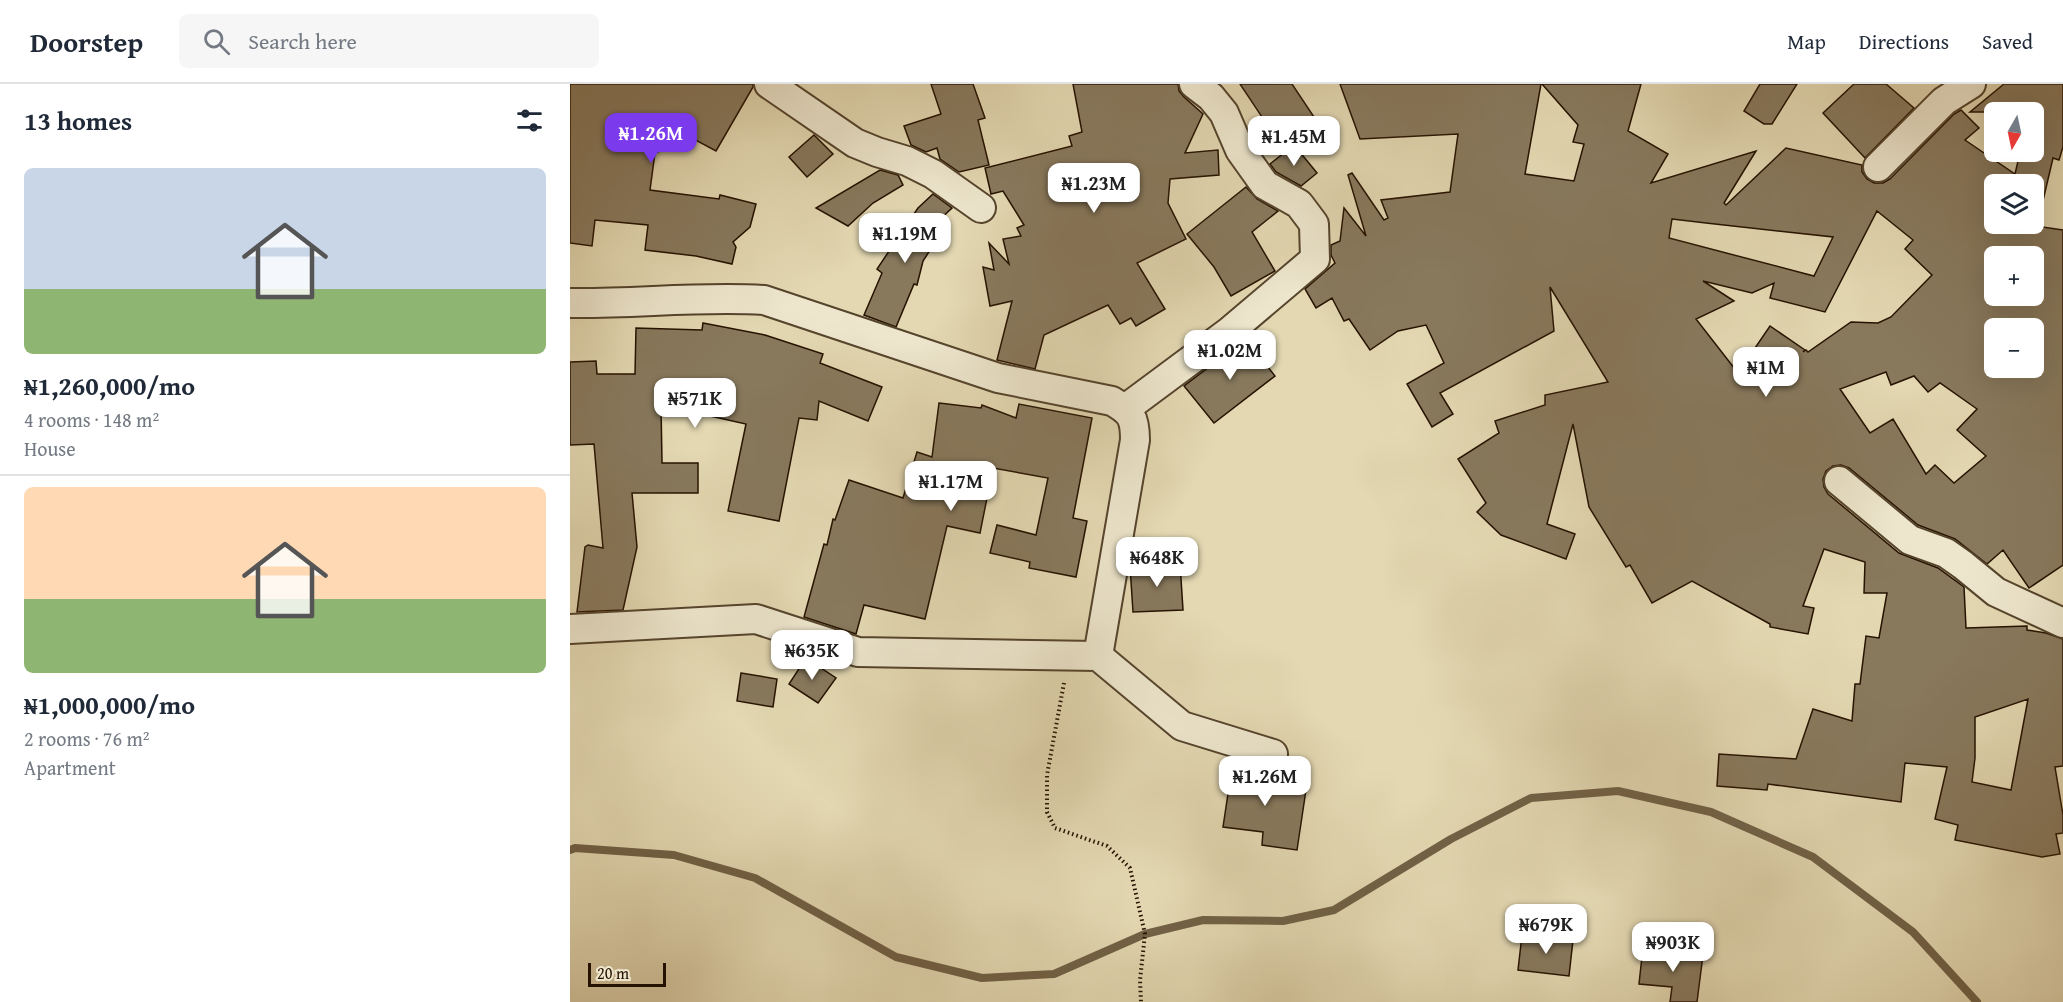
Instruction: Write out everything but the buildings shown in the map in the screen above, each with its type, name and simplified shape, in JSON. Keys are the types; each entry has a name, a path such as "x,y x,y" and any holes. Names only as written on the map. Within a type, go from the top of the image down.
{"street":[{"path":"769,84 855,143 907,161 933,174 981,208"},
{"path":"1125,409 1230,332 1315,259 1314,224 1299,204 1265,185 1240,150 1224,113 1211,97 1194,84"},
{"path":"1878,167 1944,101 1971,84"},
{"path":"570,303 728,298 764,300 998,378 1112,401 1125,409 1135,422 1135,440 1098,656"},
{"path":"1839,481 1910,540 1946,553 1996,592 2063,623"},
{"path":"570,629 756,619 858,652 1098,656 1182,726 1273,754"}],"path":[{"path":"1069,655 1047,775 1047,812 1055,828 1107,846 1130,868 1144,934 1140,980 1141,1002"}],"waterway":[{"path":"570,850 575,848 674,855 755,878 896,957 982,978 1054,974 1145,934 1203,920 1283,921 1334,910 1451,839 1531,798 1618,791 1711,812 1813,857 1913,932 1977,1002"}]}
